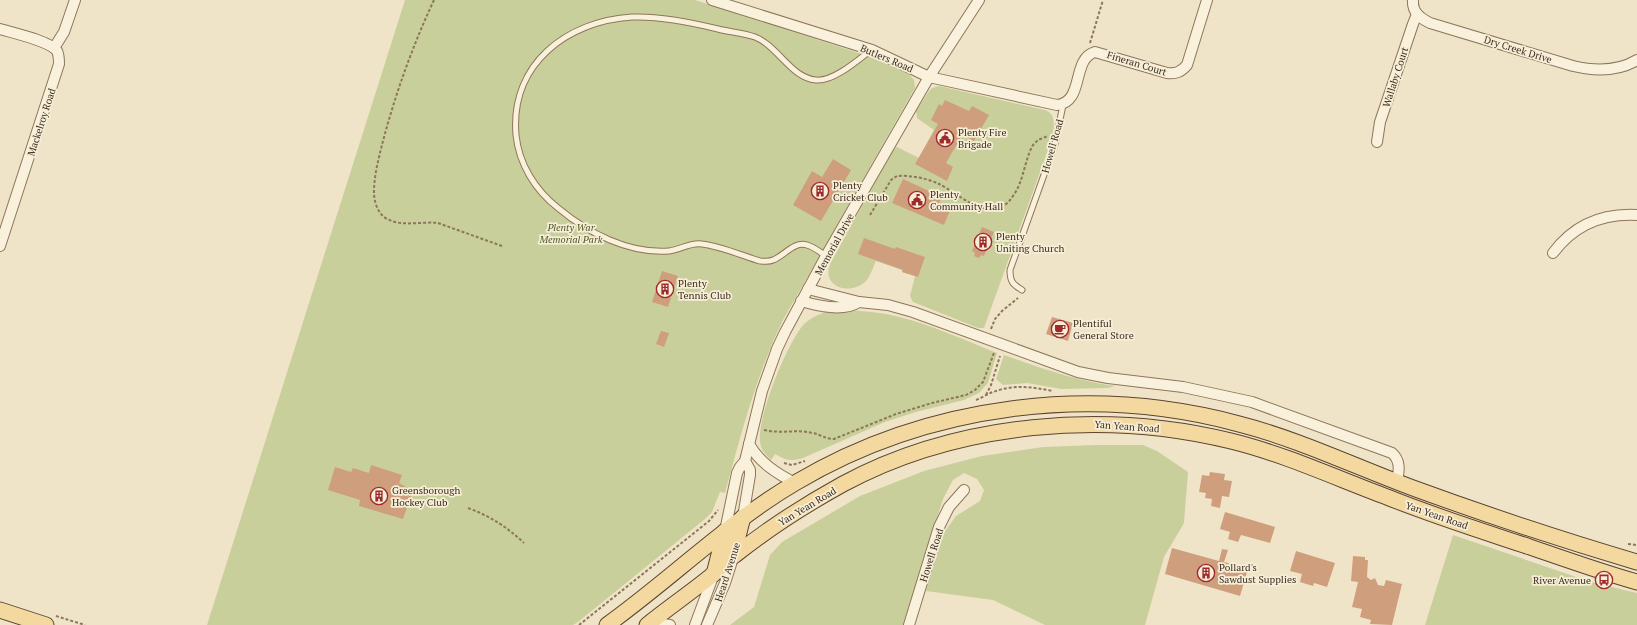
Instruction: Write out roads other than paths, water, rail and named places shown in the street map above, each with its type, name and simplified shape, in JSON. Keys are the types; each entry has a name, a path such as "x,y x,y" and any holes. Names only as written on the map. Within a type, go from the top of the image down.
{"main road":[{"name":"Yan Yean Road","path":"607,625 725,530 795,483 857,451 909,431 988,412 1023,407 1099,403 1154,407 1182,411 1240,424 1267,432 1397,482 1498,517 1637,562"},
{"name":"Yan Yean Road","path":"649,623 714,574 733,556 797,510 845,483 914,454 963,440 1015,430 1063,425 1106,424 1179,431 1232,441 1262,450 1432,514 1637,582"},
{"name":"Heard Avenue","path":"733,556 744,517"},
{"name":"Memorial Drive","path":"714,574 725,530"},
{"path":"0,610 46,625"}],"street":[{"path":"0,29 47,44 54,48 64,32 75,0"},
{"name":"Butlers Road","path":"712,0 872,50 928,77 1051,104 1063,105"},
{"name":"Memorial Drive","path":"725,530 737,473 745,461 752,427 762,391 772,362 785,332 826,256 928,77 979,0"},
{"name":"Fineran Court","path":"1089,53 1101,52 1167,73 1174,74 1181,71 1187,65 1207,0"},
{"path":"1414,0 1413,6 1417,14"},
{"name":"Dry Creek Drive","path":"1417,14 1422,19 1430,23 1586,69 1600,70 1618,68 1637,60"},
{"name":"Wallaby Court","path":"1377,142 1380,122 1417,14"},
{"name":"Mackelroy Road","path":"0,245 55,78 59,58 54,48"},
{"name":"Howell Road","path":"1063,105 1073,95 1085,58 1089,53"},
{"path":"1553,253 1562,241 1586,224 1602,218 1637,215"},
{"path":"808,289 859,302 879,304 912,312 1061,366 1094,376 1183,387 1252,402 1392,453 1398,459 1399,464 1397,482"},
{"path":"802,301 818,305 847,306 859,302"},
{"path":"749,444 758,459 780,476 795,483"},
{"name":"Memorial Drive","path":"744,517 750,475 750,470 745,461"},
{"name":"Howell Road","path":"909,625 941,523 949,507 964,490"},
{"name":"Heard Avenue","path":"707,625 725,583 733,556"},
{"name":"Heard Avenue","path":"695,625 714,574"},
{"path":"649,623 670,625"}],"lane":[{"path":"826,256 812,247 802,244 772,261 760,261 704,244 691,245 670,251 654,251 617,242 592,231 568,216 552,203 540,191 531,177 522,160 517,140 517,106 527,76 544,53 558,41 572,33 590,25 611,20 634,17 664,18 750,35 770,45 800,75 817,81 835,76 872,50"},
{"name":"Howell Road","path":"1022,290 1014,285 1010,279 1010,270 1055,144 1063,105"}],"place":[{"name":"Plenty Fire Brigade","path":"945,138"},
{"name":"Plenty Cricket Club","path":"820,191"},
{"name":"Plenty Community Hall","path":"917,200"},
{"name":"Plenty Uniting Church","path":"983,242"},
{"name":"Plenty Tennis Club","path":"665,289"},
{"name":"Plentiful General Store","path":"1060,329"},
{"name":"Greensborough Hockey Club","path":"379,496"},
{"name":"Pollard's Sawdust Supplies","path":"1206,573"},
{"name":"River Avenue","path":"1604,580"}],"park label":[{"name":"Plenty War Memorial Park","path":"571,232"}]}
